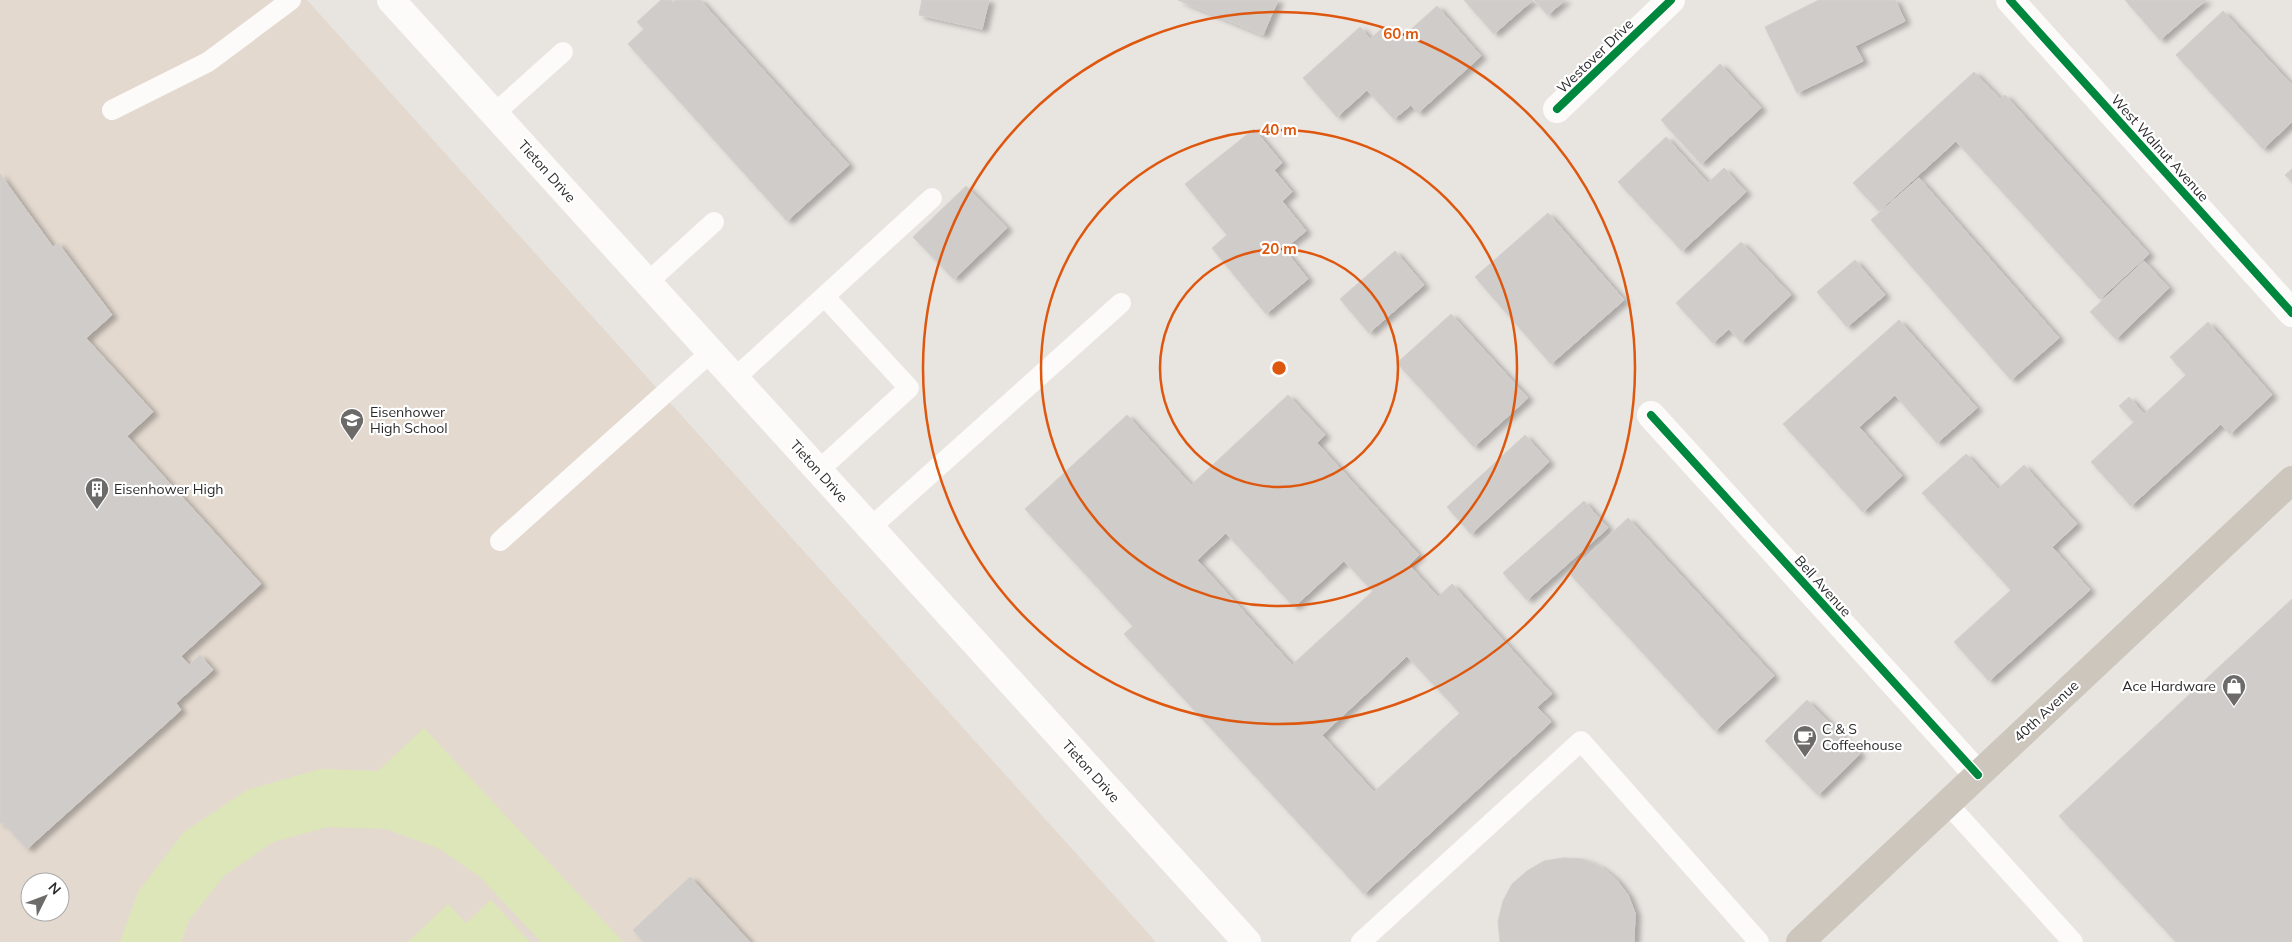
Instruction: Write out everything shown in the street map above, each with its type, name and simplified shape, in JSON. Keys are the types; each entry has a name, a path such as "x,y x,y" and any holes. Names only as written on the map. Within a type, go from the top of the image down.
{"main road":[{"name":"Tieton Drive","path":"391,0 1247,942"},
{"name":"Westover Drive","path":"1558,109 1671,0"},
{"name":"West Walnut Avenue","path":"2010,0 2292,313"},
{"name":"Bell Avenue","path":"1651,415 1978,774"},
{"name":"40th Avenue","path":"1800,942 2292,480"}],"lane":[{"path":"112,110 208,62 291,0"},
{"path":"494,114 562,52"},
{"path":"735,378 932,198"},
{"path":"648,282 714,222"},
{"path":"819,470 909,388 825,297"},
{"path":"870,528 1121,303"},
{"path":"500,541 711,352"},
{"path":"1361,942 1581,741 1759,942"},
{"path":"1947,803 2073,942"}],"shaded area":[{"name":"Eisenhower High School","path":"0,0 307,0 1156,942 0,942"}],"green space":[{"path":"424,728 623,942 541,942 480,877 440,849 386,829 328,827 273,842 225,875 189,920 181,942 120,942 138,892 184,832 247,790 320,769 378,771"},
{"path":"491,900 530,942 408,942 448,904 466,923"}],"building":[{"path":"661,0 671,0 673,3 676,0 700,0 849,165 787,221 628,44 644,29 637,22"},
{"path":"922,0 989,0 982,29 919,15"},
{"path":"1178,0 1278,0 1263,35"},
{"path":"1464,0 1533,0 1494,34"},
{"path":"1534,0 1565,0 1548,15"},
{"path":"1819,0 1895,0 1905,21 1855,46 1863,61 1797,93 1765,27"},
{"path":"2125,0 2206,0 2160,40"},
{"path":"1437,6 1481,56 1418,113 1411,105 1394,119 1367,90 1337,117 1303,78 1360,27 1370,39 1385,26 1398,41"},
{"path":"2223,11 2292,85 2292,122 2263,149 2176,55"},
{"path":"1720,64 1761,108 1701,164 1661,120"},
{"path":"1974,72 2000,99 2005,95 2149,254 2100,299 1956,141 1879,211 1853,183"},
{"path":"1254,129 1282,163 1274,170 1292,192 1282,201 1306,231 1284,249 1308,279 1266,314 1212,248 1227,235 1185,184"},
{"path":"1666,137 1708,183 1724,168 1746,192 1682,251 1618,182"},
{"path":"2292,169 2292,182 2285,175"},
{"name":"Eisenhower High","path":"0,174 53,247 58,243 112,315 86,338 153,412 127,436 261,584 181,656 189,665 200,655 213,670 176,703 181,710 27,849 3,822 0,824"},
{"path":"1919,178 2059,338 2011,380 1871,220"},
{"path":"966,186 1007,228 954,279 913,237"},
{"path":"1548,213 1624,300 1551,364 1475,277"},
{"path":"1741,242 1791,295 1741,342 1729,329 1713,343 1676,303"},
{"path":"1395,251 1424,285 1369,333 1340,299"},
{"path":"1855,260 1885,295 1847,327 1817,292"},
{"path":"2144,261 2169,288 2116,339 2090,312"},
{"path":"1451,314 1528,398 1474,447 1397,363"},
{"path":"1899,320 1977,408 1937,443 1895,395 1859,427 1902,476 1863,512 1783,424"},
{"path":"2208,322 2272,395 2230,434 2221,424 2131,506 2091,462 2134,422 2119,406 2129,397 2144,414 2186,375 2170,357"},
{"path":"1288,395 1325,435 1317,443 1419,555 1409,565 1438,597 1452,584 1552,694 1537,707 1551,722 1364,894 1124,634 1133,626 1025,509 1127,415 1191,485","holes":["1226,533 1294,607 1344,561 1373,591 1292,665 1197,560","1407,656 1460,713 1374,792 1322,735"]},
{"path":"1525,435 1549,462 1471,534 1447,507"},
{"path":"1966,454 1998,489 2024,465 2077,524 2052,547 2090,590 1989,681 1954,642 2011,590 1922,493"},
{"path":"1584,501 1608,528 1527,600 1503,573"},
{"path":"1628,518 1774,676 1715,731 1569,573"},
{"name":"Ace Hardware","path":"2292,599 2292,942 2176,942 2059,816"},
{"path":"1807,700 1860,754 1818,795 1765,741"},
{"path":"1563,858 1583,859 1601,867 1616,879 1628,895 1635,913 1634,942 1500,942 1498,921 1503,901 1512,884 1527,871 1544,861"},
{"path":"690,877 750,942 644,942 633,930"}],"cycle path":[{"path":"1557,109 1671,0"},
{"path":"2010,0 2292,313"},
{"path":"1651,415 1978,775"}],"place":[{"name":"Eisenhower High School","path":"352,441"},
{"name":"Eisenhower High","path":"97,510"},
{"name":"Ace Hardware","path":"2234,707"},
{"name":"C & S Coffeehouse","path":"1805,758"}]}
